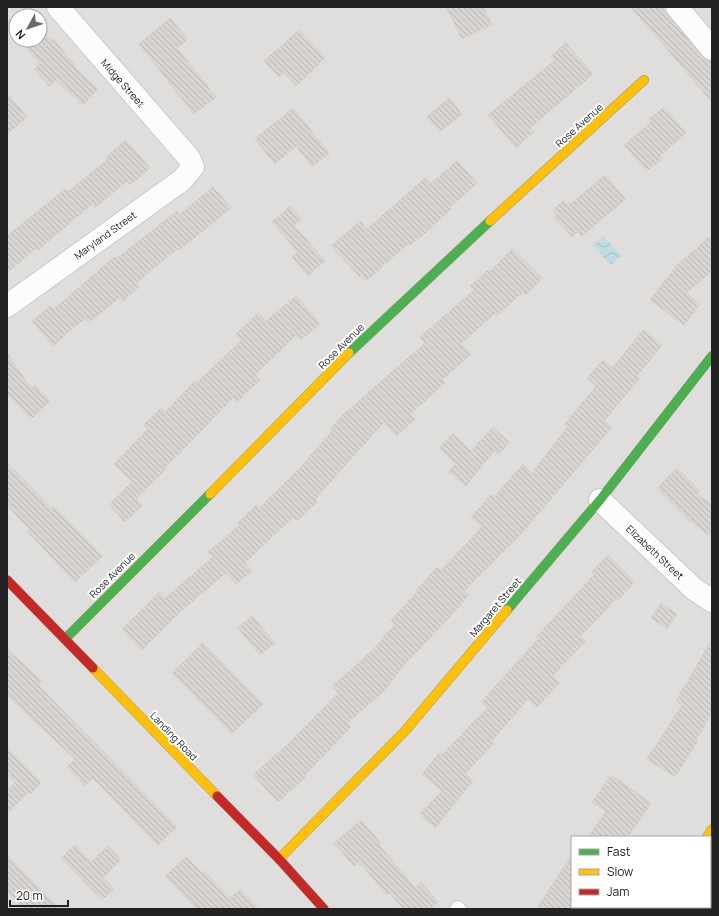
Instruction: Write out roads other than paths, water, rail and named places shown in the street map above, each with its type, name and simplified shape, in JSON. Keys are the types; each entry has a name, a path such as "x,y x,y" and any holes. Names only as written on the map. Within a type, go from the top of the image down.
{"street":[{"name":"Midge Street","path":"58,7 189,158"},
{"path":"677,7 712,48"},
{"name":"Rose Avenue","path":"65,639 370,332 644,80"},
{"name":"Maryland Street","path":"7,306 182,180 193,167 189,158"},
{"name":"Margaret Street","path":"278,859 405,730 600,500 712,356"},
{"name":"Elizabeth Street","path":"600,500 694,589 712,601"},
{"name":"Landing Road","path":"7,580 278,859 324,909"}],"lane":[{"path":"456,909 458,907 460,909"}],"water":[{"path":"603,236 621,255 611,265 593,246"}]}
